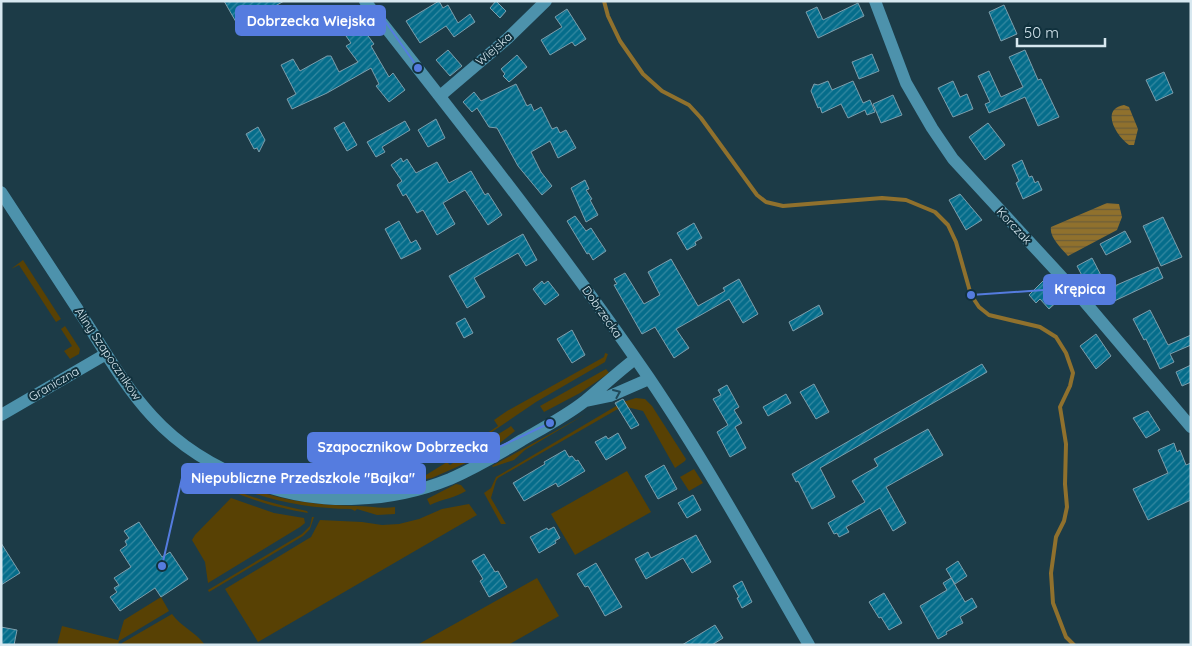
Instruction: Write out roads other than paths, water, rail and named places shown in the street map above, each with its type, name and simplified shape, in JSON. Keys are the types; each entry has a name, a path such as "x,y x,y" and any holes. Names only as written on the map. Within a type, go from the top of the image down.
{"street":[{"name":"Dobrzecka","path":"365,1 440,96 584,286 649,379 710,475 809,645"},
{"name":"Wiejska","path":"440,96 508,38 546,1"},
{"name":"Korczak","path":"875,1 906,83 949,154 1084,302 1191,427"},
{"name":"Aliny Szapocznikow","path":"1,192 106,354 142,404 166,429 190,449 220,467 250,481 283,491 315,497 348,499 379,497 433,485 480,465 584,402 635,359"},
{"name":"Graniczna","path":"1,415 106,354"},
{"name":"Aliny Szapocznikow","path":"584,402 610,396 649,379"}],"waterway":[{"path":"604,1 608,16 620,41 643,74 662,91 689,105 701,118 757,195 766,202 783,206 882,198 906,200 935,212 948,225 956,242 971,295 979,307 989,315 1040,327 1056,337 1066,353 1073,373 1070,386 1060,407 1066,444 1065,484 1067,507 1064,521 1056,537 1051,573 1053,603 1066,637 1074,645"}],"place":[{"name":"Dobrzecka Wiejska","path":"418,68"},
{"name":"Krępica","path":"971,295"},
{"name":"Szapocznikow Dobrzecka","path":"550,423"},
{"name":"Niepubliczne Przedszkole \"Bajka\"","path":"162,566"}]}
